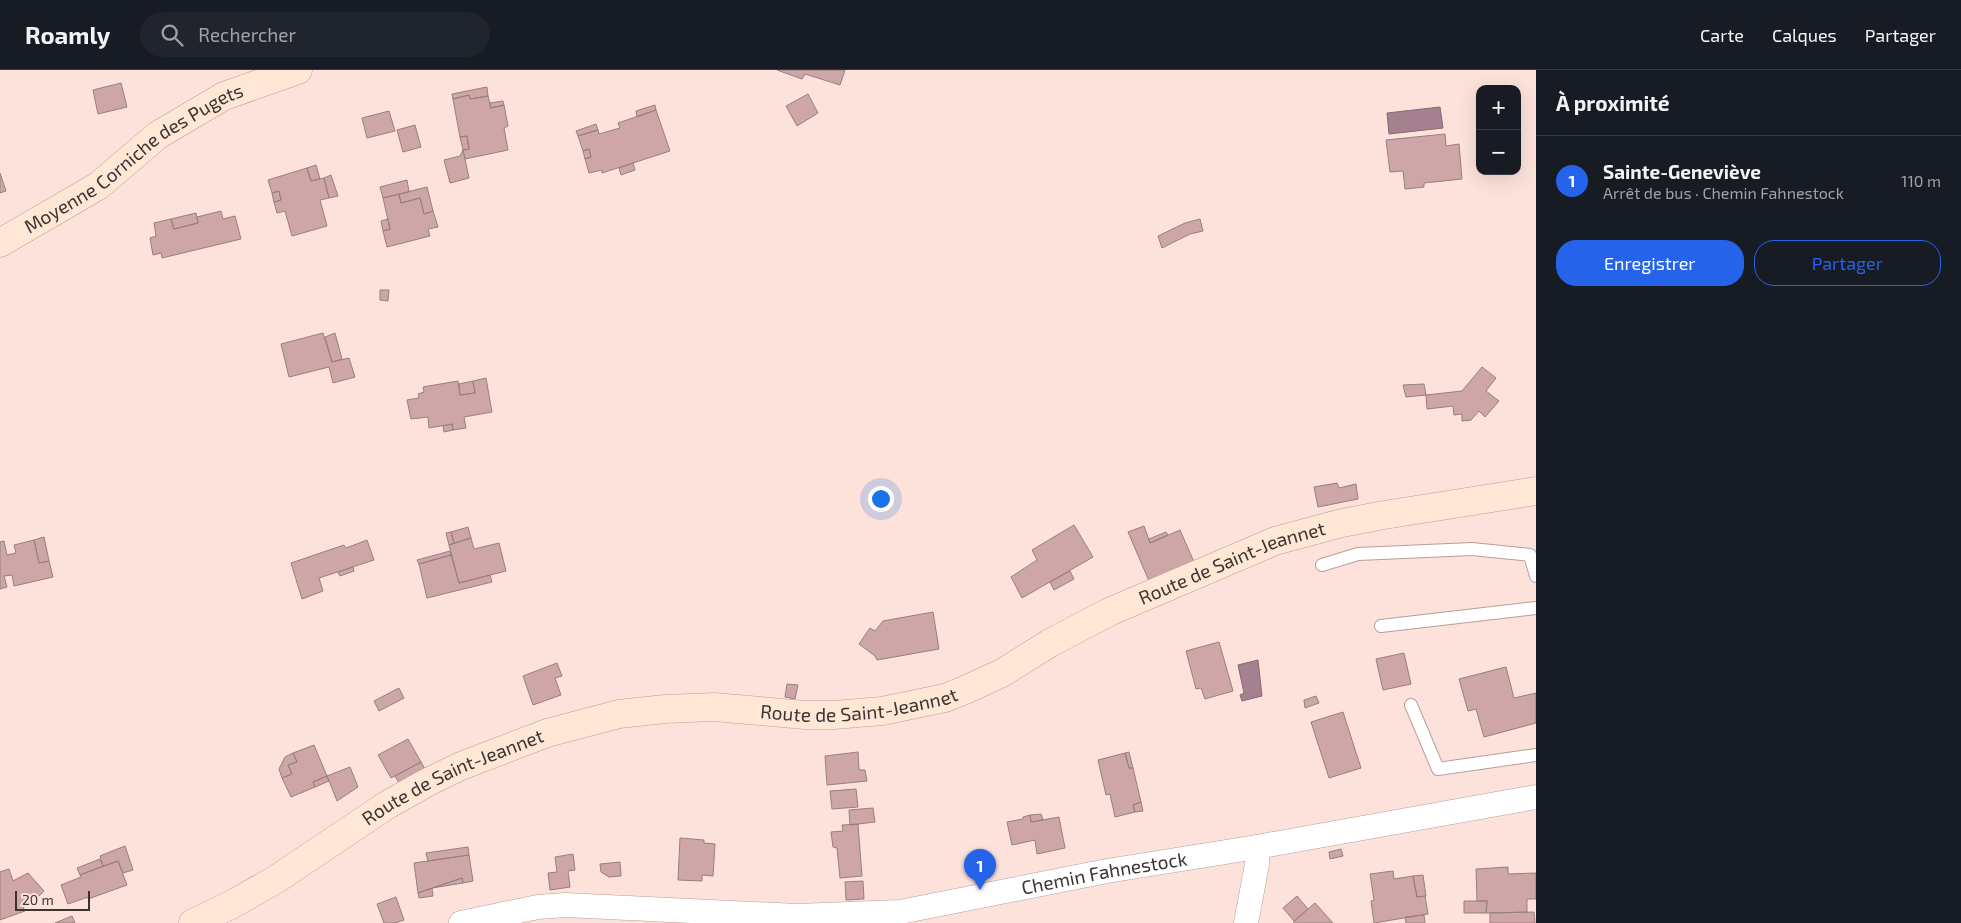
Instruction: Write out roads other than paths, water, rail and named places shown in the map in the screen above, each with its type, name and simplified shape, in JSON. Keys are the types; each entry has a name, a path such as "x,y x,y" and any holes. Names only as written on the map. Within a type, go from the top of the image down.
{"main road":[{"name":"Moyenne Corniche des Pugets","path":"0,243 98,186 158,135 224,96 298,70"},
{"name":"Route de Saint-Jeannet","path":"193,923 231,905 275,880 387,805 428,782 461,766 547,733 619,714 664,709 714,707 805,715 834,715 882,711 945,698 1002,673 1050,643 1109,612 1275,541 1342,523 1536,491"}],"street":[{"name":"Chemin Fahnestock","path":"466,922 538,907 565,905 797,916 900,912 1107,870 1257,847 1536,798"},
{"path":"1246,923 1257,864 1257,847"}],"lane":[{"path":"1322,565 1358,554 1472,549 1530,555 1536,576"},
{"path":"1380,626 1536,608"},
{"path":"1410,705 1438,769 1536,755"}],"place":[{"name":"Sainte-Geneviève","path":"980,890"}]}
